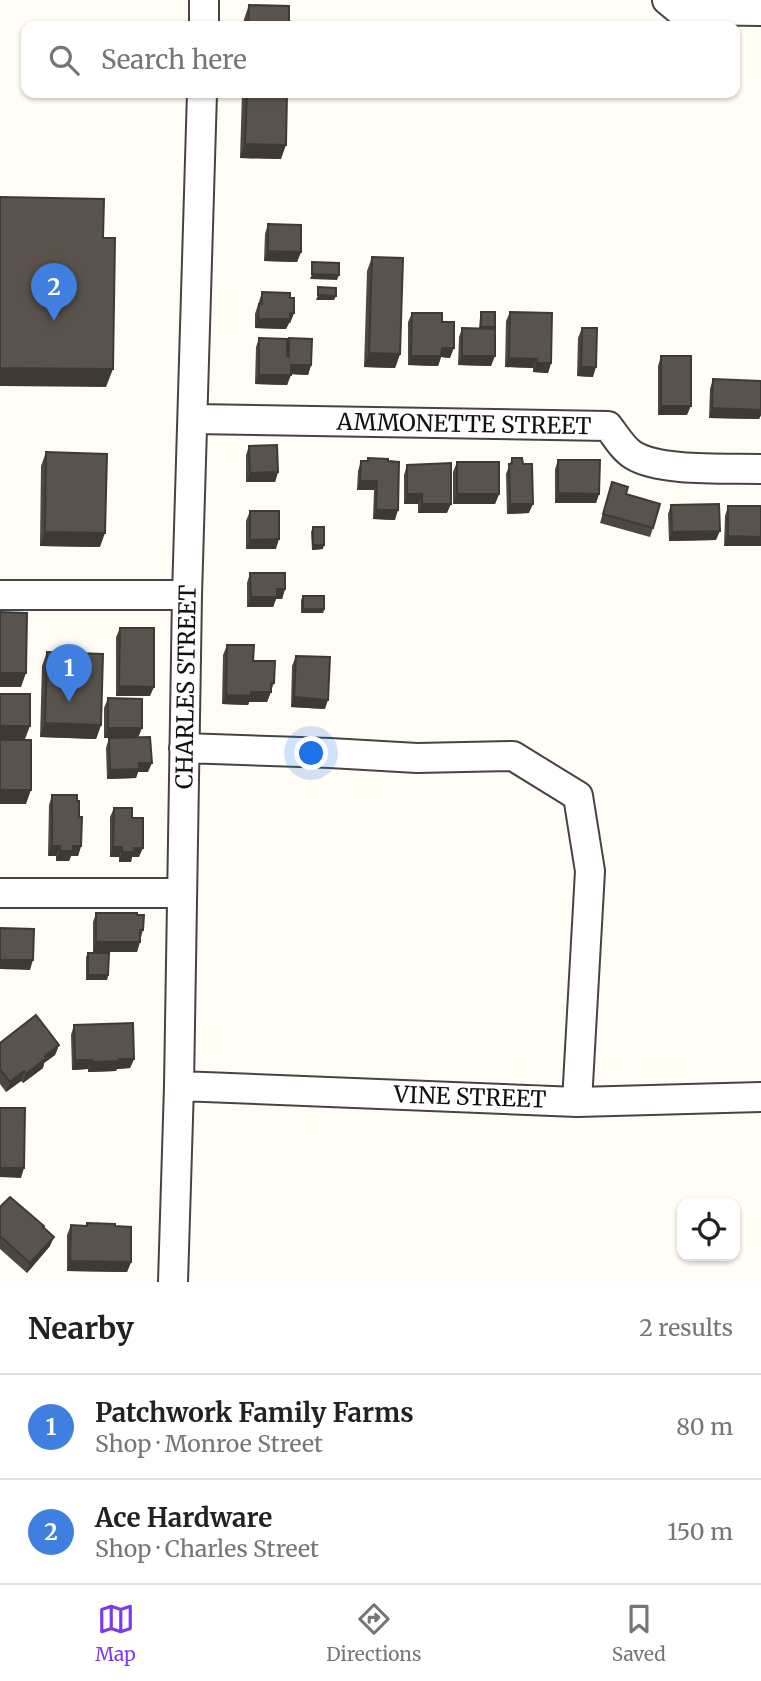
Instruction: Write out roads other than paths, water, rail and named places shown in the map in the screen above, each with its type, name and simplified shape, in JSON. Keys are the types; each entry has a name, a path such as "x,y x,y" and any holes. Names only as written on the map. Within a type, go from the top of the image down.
{"street":[{"path":"204,0 204,21"},
{"path":"667,0 679,10 745,7"},
{"name":"CHARLES STREET","path":"173,1282 187,594 202,98"},
{"name":"AMMONETTE STREET","path":"193,419 608,426 631,454 650,463 761,469"},
{"path":"0,595 187,594"},
{"path":"184,748 417,758 513,756 578,796 590,871 577,1102"},
{"path":"0,893 181,893"},
{"name":"VINE STREET","path":"178,1086 577,1102 761,1097"}],"place":[{"name":"Ace Hardware","path":"54,321"},
{"name":"Patchwork Family Farms","path":"69,702"}]}
